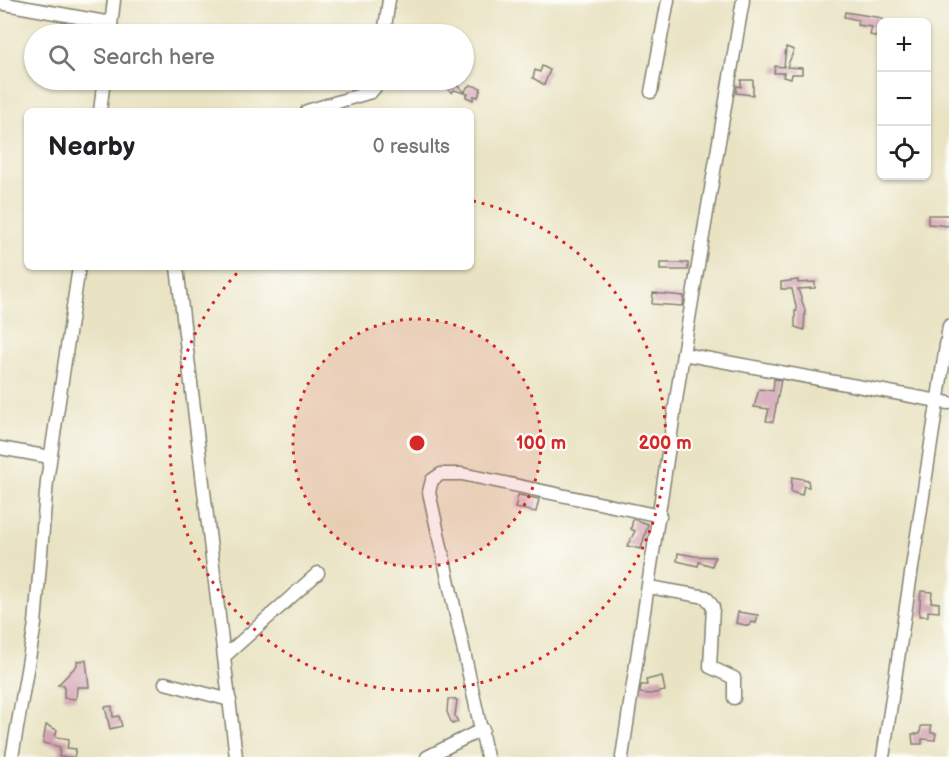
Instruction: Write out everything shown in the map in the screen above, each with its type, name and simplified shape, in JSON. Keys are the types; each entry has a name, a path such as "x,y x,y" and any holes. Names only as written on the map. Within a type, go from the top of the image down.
{"street":[{"path":"111,24 114,0"},
{"path":"385,24 389,0"},
{"path":"651,92 668,0"},
{"path":"622,757 683,354 743,0"},
{"path":"0,3 89,24"},
{"path":"100,108 103,90"},
{"path":"317,108 372,90"},
{"path":"12,757 35,624 50,457 79,270"},
{"path":"177,270 226,655 236,757"},
{"path":"883,757 943,402 949,326"},
{"path":"683,354 943,402"},
{"path":"0,448 50,457"},
{"path":"487,757 483,729 429,492 432,480 441,474 462,474 660,516"},
{"path":"226,655 318,573"},
{"path":"649,587 706,597 711,601 713,607 710,667 734,678 734,698"},
{"path":"165,683 230,700"},
{"path":"427,757 483,729"}],"building":[{"path":"845,12 882,18 877,18 877,37 870,35 872,27 857,25 858,20 844,17"},
{"path":"786,47 794,50 787,67 802,68 802,74 792,74 791,79 783,77 784,73 774,73 775,66 784,67"},
{"path":"542,66 550,70 544,85 533,78 535,70 540,72"},
{"path":"741,80 753,80 753,95 736,93 737,86 741,87"},
{"path":"474,86 481,88 478,97 474,96 473,100 466,97 468,94 454,90 465,92 474,90"},
{"path":"928,215 949,215 949,226 928,224"},
{"path":"660,263 688,263 688,270 660,270"},
{"path":"798,280 798,283 815,282 815,288 798,289 805,310 804,330 795,327 795,311 797,311 792,289 781,289 781,282"},
{"path":"653,293 684,296 683,306 652,304"},
{"path":"774,379 781,380 773,422 766,421 769,409 754,407 759,389 773,391"},
{"path":"792,477 808,480 809,487 804,486 802,495 791,492"},
{"path":"518,495 539,499 536,512 515,508"},
{"path":"633,519 648,524 641,549 627,546 635,531 631,529"},
{"path":"678,553 715,557 712,566 699,562 698,566 677,561"},
{"path":"921,591 932,592 931,602 939,603 939,612 928,611 928,616 919,616"},
{"path":"738,612 758,615 756,623 751,622 749,626 736,623"},
{"path":"86,660 89,687 77,687 76,699 64,698 64,685 58,685 77,665 77,661"},
{"path":"662,676 665,691 640,693 641,685 647,685 646,680"},
{"path":"448,699 457,700 455,716 458,722 452,724 447,712"},
{"path":"112,706 113,717 119,716 122,726 110,729 105,707"},
{"path":"46,725 57,730 55,737 69,739 67,748 76,749 74,757 59,757 60,747 43,743"},
{"path":"921,726 931,726 931,733 936,733 935,740 922,739 922,744 913,744 912,734 920,734"}]}
